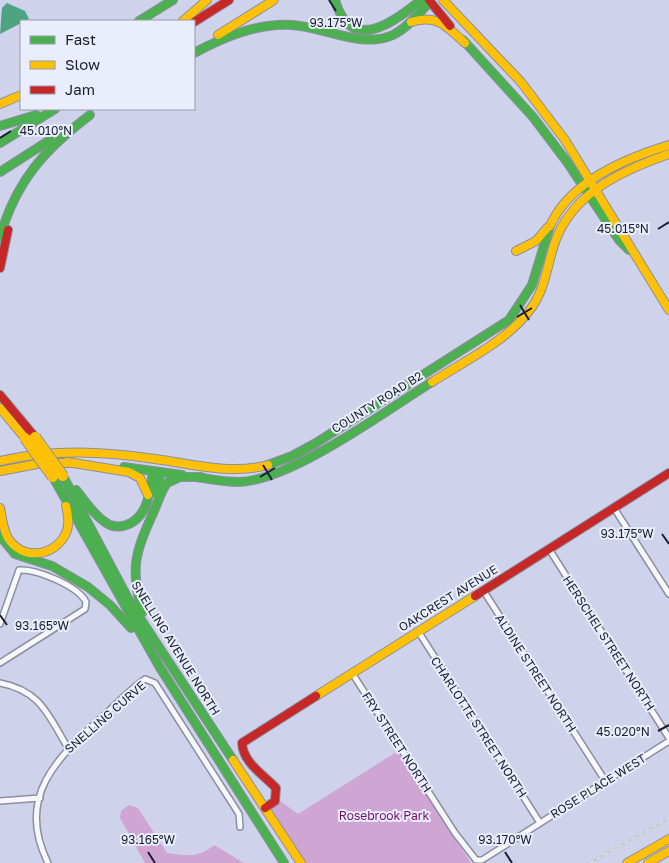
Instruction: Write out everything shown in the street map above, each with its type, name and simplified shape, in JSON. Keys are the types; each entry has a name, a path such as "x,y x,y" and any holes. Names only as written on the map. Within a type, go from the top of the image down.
{"main road":[{"path":"141,20 173,0"},
{"path":"184,20 207,0"},
{"path":"195,21 229,0"},
{"path":"195,50 274,0"},
{"path":"335,0 340,14 346,21 358,28 371,30 391,24 428,0"},
{"path":"195,51 234,34 264,27 307,27 372,40 394,34 410,22 428,0"},
{"path":"428,0 530,113 590,188 625,234 634,255 669,310"},
{"path":"443,0 531,94 572,149 590,188"},
{"path":"410,22 429,16 435,18 465,43"},
{"path":"3,103 20,95"},
{"path":"0,126 50,110"},
{"path":"0,143 51,110"},
{"path":"0,172 98,110"},
{"path":"0,237 4,219 14,194 38,160 60,138 90,115"},
{"name":"COUNTY ROAD B2","path":"0,471 42,463 67,462 239,482 266,478 289,469 509,320 522,304 533,284 551,224 564,205 628,159 669,144"},
{"name":"COUNTY ROAD B2","path":"0,461 38,454 87,452 226,469 248,469 285,460 330,440 499,340 520,323 540,293 561,228 590,188 637,166 669,154"},
{"path":"0,268 13,212 25,182 38,160"},
{"path":"516,251 537,240 551,224"},
{"path":"0,389 4,406"},
{"name":"SNELLING AVENUE NORTH","path":"0,395 13,424 30,438"},
{"name":"SNELLING AVENUE NORTH","path":"4,406 30,438 59,479 147,628 301,863"},
{"path":"0,412 13,424"},
{"path":"59,479 103,522 112,526 124,526 135,522 149,500 158,460"},
{"path":"67,462 136,476 143,482 149,500"},
{"path":"150,521 156,471"},
{"name":"OAKCREST AVENUE","path":"265,808 274,801 276,788 256,769 241,745 669,473"},
{"path":"147,628 135,592 133,569 139,543 167,481 177,477 201,478"},
{"path":"0,508 7,536 17,547 28,553 48,552 61,542 69,524 59,479"},
{"name":"SNELLING AVENUE NORTH","path":"59,479 159,666 284,863"},
{"path":"0,536 9,550 21,558 52,566 88,587 120,615 159,666"},
{"path":"627,863 669,839"},
{"path":"648,863 669,851"}],"street":[{"path":"614,508 669,594"},
{"name":"HERSCHEL STREET NORTH","path":"549,549 669,739"},
{"path":"0,624 19,570 59,580 84,596 86,602 85,608 0,663"},
{"name":"ALDINE STREET NORTH","path":"484,590 606,782"},
{"name":"CHARLOTTE STREET NORTH","path":"418,631 540,823"},
{"name":"FRY STREET NORTH","path":"352,673 455,833 476,860"},
{"name":"SNELLING CURVE","path":"48,863 38,832 40,798 48,775 68,748 142,681 150,679 155,683 239,814 240,828"},
{"path":"0,682 18,687 32,694 42,706 68,748"},
{"name":"ROSE PLACE WEST","path":"476,860 482,860 606,782 669,739"},
{"path":"0,801 40,798"}],"green space":[{"name":"Rosebrook Park","path":"398,751 471,863 305,863 270,811 279,800 298,814"},
{"path":"129,805 138,808 167,853 180,855 198,854 214,845 244,863 145,863 120,818 121,811"}],"shaded area":[{"path":"7,3 25,11 29,19 20,20 20,24 0,34 2,8"}],"railway":[{"path":"590,863 669,818"}],"traffic: fast":[{"path":"141,20 173,0"},
{"path":"335,0 342,17 351,26 362,30 374,29 386,24 421,0"},
{"path":"195,53 241,32 279,25 305,27 356,39 381,39 393,35 403,28 430,2"},
{"path":"463,40 533,117 567,162 619,240 629,250"},
{"path":"0,143 53,110"},
{"path":"0,126 36,115"},
{"path":"0,237 14,199 34,168 59,141 90,115"},
{"path":"0,172 50,140"},
{"path":"268,465 292,456 316,443 509,320 532,285 550,226"},
{"path":"196,477 238,482 260,479 284,470 310,458 364,426 432,382"},
{"path":"124,467 182,475"},
{"path":"76,490 101,519 111,525 123,526 138,518 143,511 149,496 153,471"},
{"path":"157,494 160,472"},
{"path":"63,476 132,606 233,760"},
{"path":"53,477 159,666 284,863"},
{"path":"142,613 136,584 136,560 142,538 161,493 167,483 180,477 201,477"},
{"path":"0,536 15,554 52,566 88,587 110,605 131,628"}],"traffic: slow":[{"path":"184,20 207,0"},
{"path":"218,35 274,0"},
{"path":"443,0 521,82 565,140 669,310"},
{"path":"411,22 428,20 441,23 465,43"},
{"path":"0,104 20,95"},
{"path":"550,226 559,210 585,184 617,165 669,145"},
{"path":"432,382 499,340 532,307 540,292 552,250 563,225 586,197 617,176 669,154"},
{"path":"516,251 536,241 548,227"},
{"path":"0,408 25,438"},
{"path":"35,437 63,476"},
{"path":"25,438 53,477"},
{"path":"0,461 39,454 77,452 135,456 225,469 254,468 268,465"},
{"path":"67,462 129,472 140,478 148,495"},
{"path":"0,471 42,463 72,463"},
{"path":"0,508 8,538 21,550 38,553 54,547 66,533 68,523 66,506"},
{"path":"316,696 475,596"},
{"path":"233,760 301,863"},
{"path":"627,863 669,839"},
{"path":"648,863 669,851"}],"traffic: jam":[{"path":"195,21 229,0"},
{"path":"429,0 450,26"},
{"path":"0,268 8,230"},
{"path":"0,395 35,437"},
{"path":"475,596 669,473"},
{"path":"265,808 275,801 276,788 250,763 243,750 242,743 316,696"}]}
